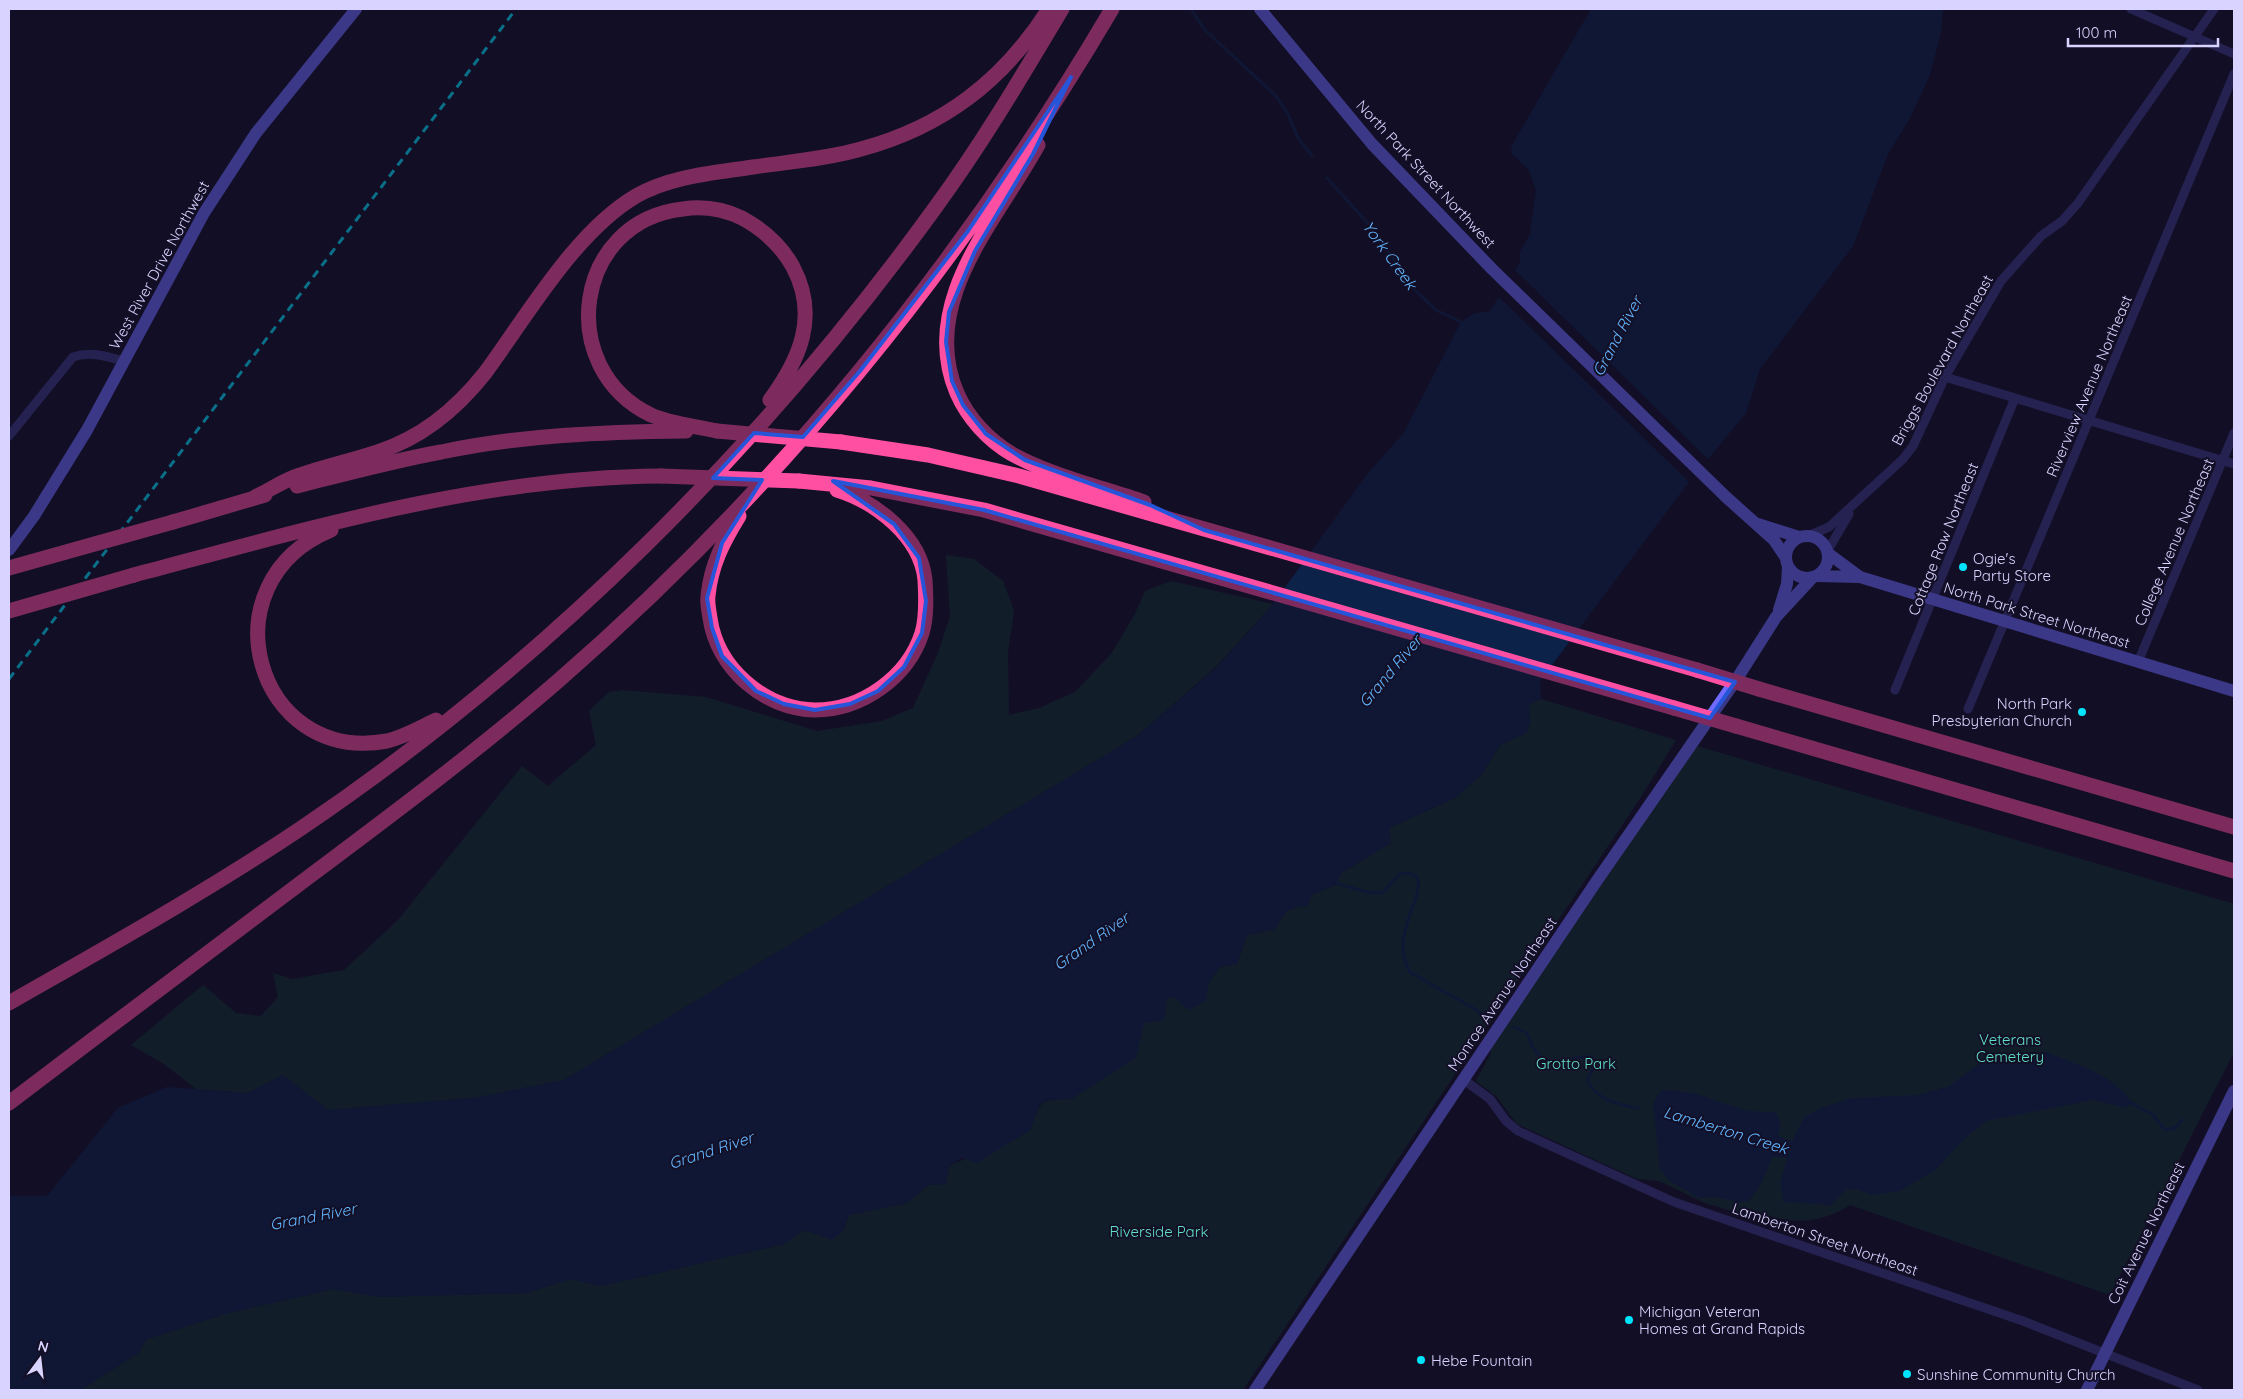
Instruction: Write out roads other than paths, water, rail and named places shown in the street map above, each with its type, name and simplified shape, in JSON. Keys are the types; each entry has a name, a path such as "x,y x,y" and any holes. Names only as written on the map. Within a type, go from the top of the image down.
{"highway":[{"path":"255,497 298,476 382,451 415,436 444,416 468,394 485,373 587,235 637,196 666,184 701,175 859,150 896,138 932,122 967,100 995,76 1016,53 1049,9"},
{"path":"9,1003 196,895 300,828 390,764 462,708 550,633 635,556 728,463 874,290 993,124 1062,9"},
{"path":"9,1103 477,749 623,622 753,494 860,371 910,309 968,231 1071,78 1112,9"},
{"path":"1071,78 1044,134 975,251 955,292 949,312 946,342 949,371 969,414 986,434 1007,451 1036,465 1150,504 1204,530"},
{"path":"717,431 659,418 632,403 615,388 601,369 590,335 588,310 592,287 606,255 623,235 638,224 657,215 676,210 717,209 735,215 761,230 780,247 790,261 804,298 803,336 796,361 728,463"},
{"path":"9,568 255,497 433,453 511,441 573,435 717,431 841,442 928,455 988,468 1612,645 2234,827"},
{"path":"9,611 134,575 377,511 448,496 546,482 607,476 661,476 807,482 871,488 984,510 2234,871"},
{"path":"753,494 722,543 714,564 707,598 712,628 722,656 736,673 756,691 784,704 815,710 850,704 878,691 904,667 922,633 926,601 924,578 919,558 908,540 877,510 850,494 807,482"},
{"path":"377,511 324,533 300,546 280,567 267,588 260,608 257,636 260,661 267,682 292,715 310,728 333,738 361,743 400,737 462,708"}],"main road":[{"name":"West River Drive Northwest","path":"9,550 34,516 88,430 204,213 256,133 356,9"},
{"name":"North Park Street Northwest","path":"1260,9 1372,144 1492,269 1712,484 1754,522"},
{"path":"1754,522 1820,540 1828,552 1826,566 1815,576 1802,577 1787,562 1774,540 1754,522"},
{"path":"1787,562 1790,545 1803,536"},
{"name":"North Park Street Northeast","path":"1828,552 1860,577"},
{"name":"Monroe Avenue Northeast","path":"1776,617 1787,584 1787,562"},
{"name":"North Park Street Northeast","path":"1815,576 1860,577 2234,691"},
{"name":"Monroe Avenue Northeast","path":"1255,1390 1738,677 1776,617 1815,576"},
{"name":"Coit Avenue Northeast","path":"2087,1390 2234,1091"}],"street":[{"path":"2131,9 2234,54"},
{"name":"Briggs Boulevard Northeast","path":"1803,536 1820,532 1852,507 1908,452 1945,377 2001,281 2041,236 2062,221 2078,203 2214,9"},
{"name":"Riverview Avenue Northeast","path":"1968,709 2089,419 2155,267 2234,74"},
{"path":"9,436 72,357 84,354 98,354 124,361"},
{"path":"1945,377 2234,464"},
{"name":"Cottage Row Northeast","path":"1895,690 2014,398"},
{"name":"College Avenue Northeast","path":"2138,662 2234,433"},
{"name":"Briggs Boulevard Northeast","path":"1828,552 1852,507"},
{"name":"Lamberton Street Northeast","path":"1464,1080 1490,1099 1506,1121 1518,1131 1636,1186 1683,1205 2023,1321 2104,1355 2198,1390"}],"water":[{"name":"Grand River","path":"1591,9 1943,9 1941,32 1930,75 1909,120 1888,154 1853,246 1760,369 1746,413 1685,487 1540,681 1541,699 1529,704 1530,723 1526,733 1500,745 1482,774 1455,798 1389,828 1391,843 1341,873 1336,885 1311,895 1308,906 1295,907 1287,911 1275,929 1247,935 1237,964 1220,967 1209,982 1206,1001 1189,1010 1173,997 1167,998 1164,1020 1144,1023 1136,1058 1071,1099 1047,1100 1039,1106 1030,1130 977,1163 962,1158 949,1166 946,1184 928,1185 907,1203 849,1215 843,1231 832,1240 804,1230 784,1244 601,1286 571,1279 526,1293 379,1297 334,1289 224,1314 147,1339 138,1353 81,1390 9,1390 9,1196 47,1196 118,1108 167,1087 248,1093 283,1075 328,1110 473,1098 564,1080 1137,736 1217,667 1273,604 1368,473 1403,434 1461,322 1473,314 1490,311 1520,262 1520,252 1530,234 1536,191 1529,170 1512,154 1511,147"},
{"path":"2047,1052 2105,1077 2115,1084 2131,1102 2127,1108 2093,1100 1986,1121 1963,1140 1935,1170 1900,1191 1872,1195 1856,1189 1847,1189 1831,1205 1783,1202 1780,1182 1787,1159 1783,1157 1772,1157 1761,1184 1749,1201 1739,1202 1715,1197 1699,1198 1670,1181 1660,1169 1653,1104 1661,1090 1695,1094 1746,1110 1775,1112 1780,1123 1778,1136 1792,1141 1804,1117 1821,1108 1852,1098 1919,1095 1949,1086 1982,1062 2008,1057 2030,1061"}],"waterway":[{"name":"York Creek","path":"1191,9 1204,29 1275,95 1288,114 1298,138 1312,156"},
{"name":"York Creek","path":"1327,178 1371,227 1414,289 1436,310 1461,322"},
{"name":"Lamberton Creek","path":"1335,883 1367,892 1382,893 1400,874 1410,873 1417,877 1417,895 1405,931 1403,944 1404,958 1410,972 1485,1015"},
{"name":"Lamberton Creek","path":"1514,1027 1527,1033 1532,1046 1541,1058 1562,1061 1579,1057 1592,1057 1594,1066 1588,1079 1596,1092 1608,1100 1638,1108"},
{"name":"Lamberton Creek","path":"2128,1101 2153,1115 2165,1130 2175,1128 2182,1120"}],"railway":[{"path":"9,679 516,9"}],"place":[{"name":"Ogie's Party Store","path":"1963,567"},
{"name":"North Park Presbyterian Church","path":"2082,712"},
{"name":"Michigan Veteran Homes at Grand Rapids","path":"1629,1320"},
{"name":"Hebe Fountain","path":"1421,1360"},
{"name":"Sunshine Community Church","path":"1907,1374"}],"park label":[{"name":"Veterans Cemetery","path":"2010,1048"},
{"name":"Grotto Park","path":"1576,1063"},
{"name":"Riverside Park","path":"1159,1231"}]}
